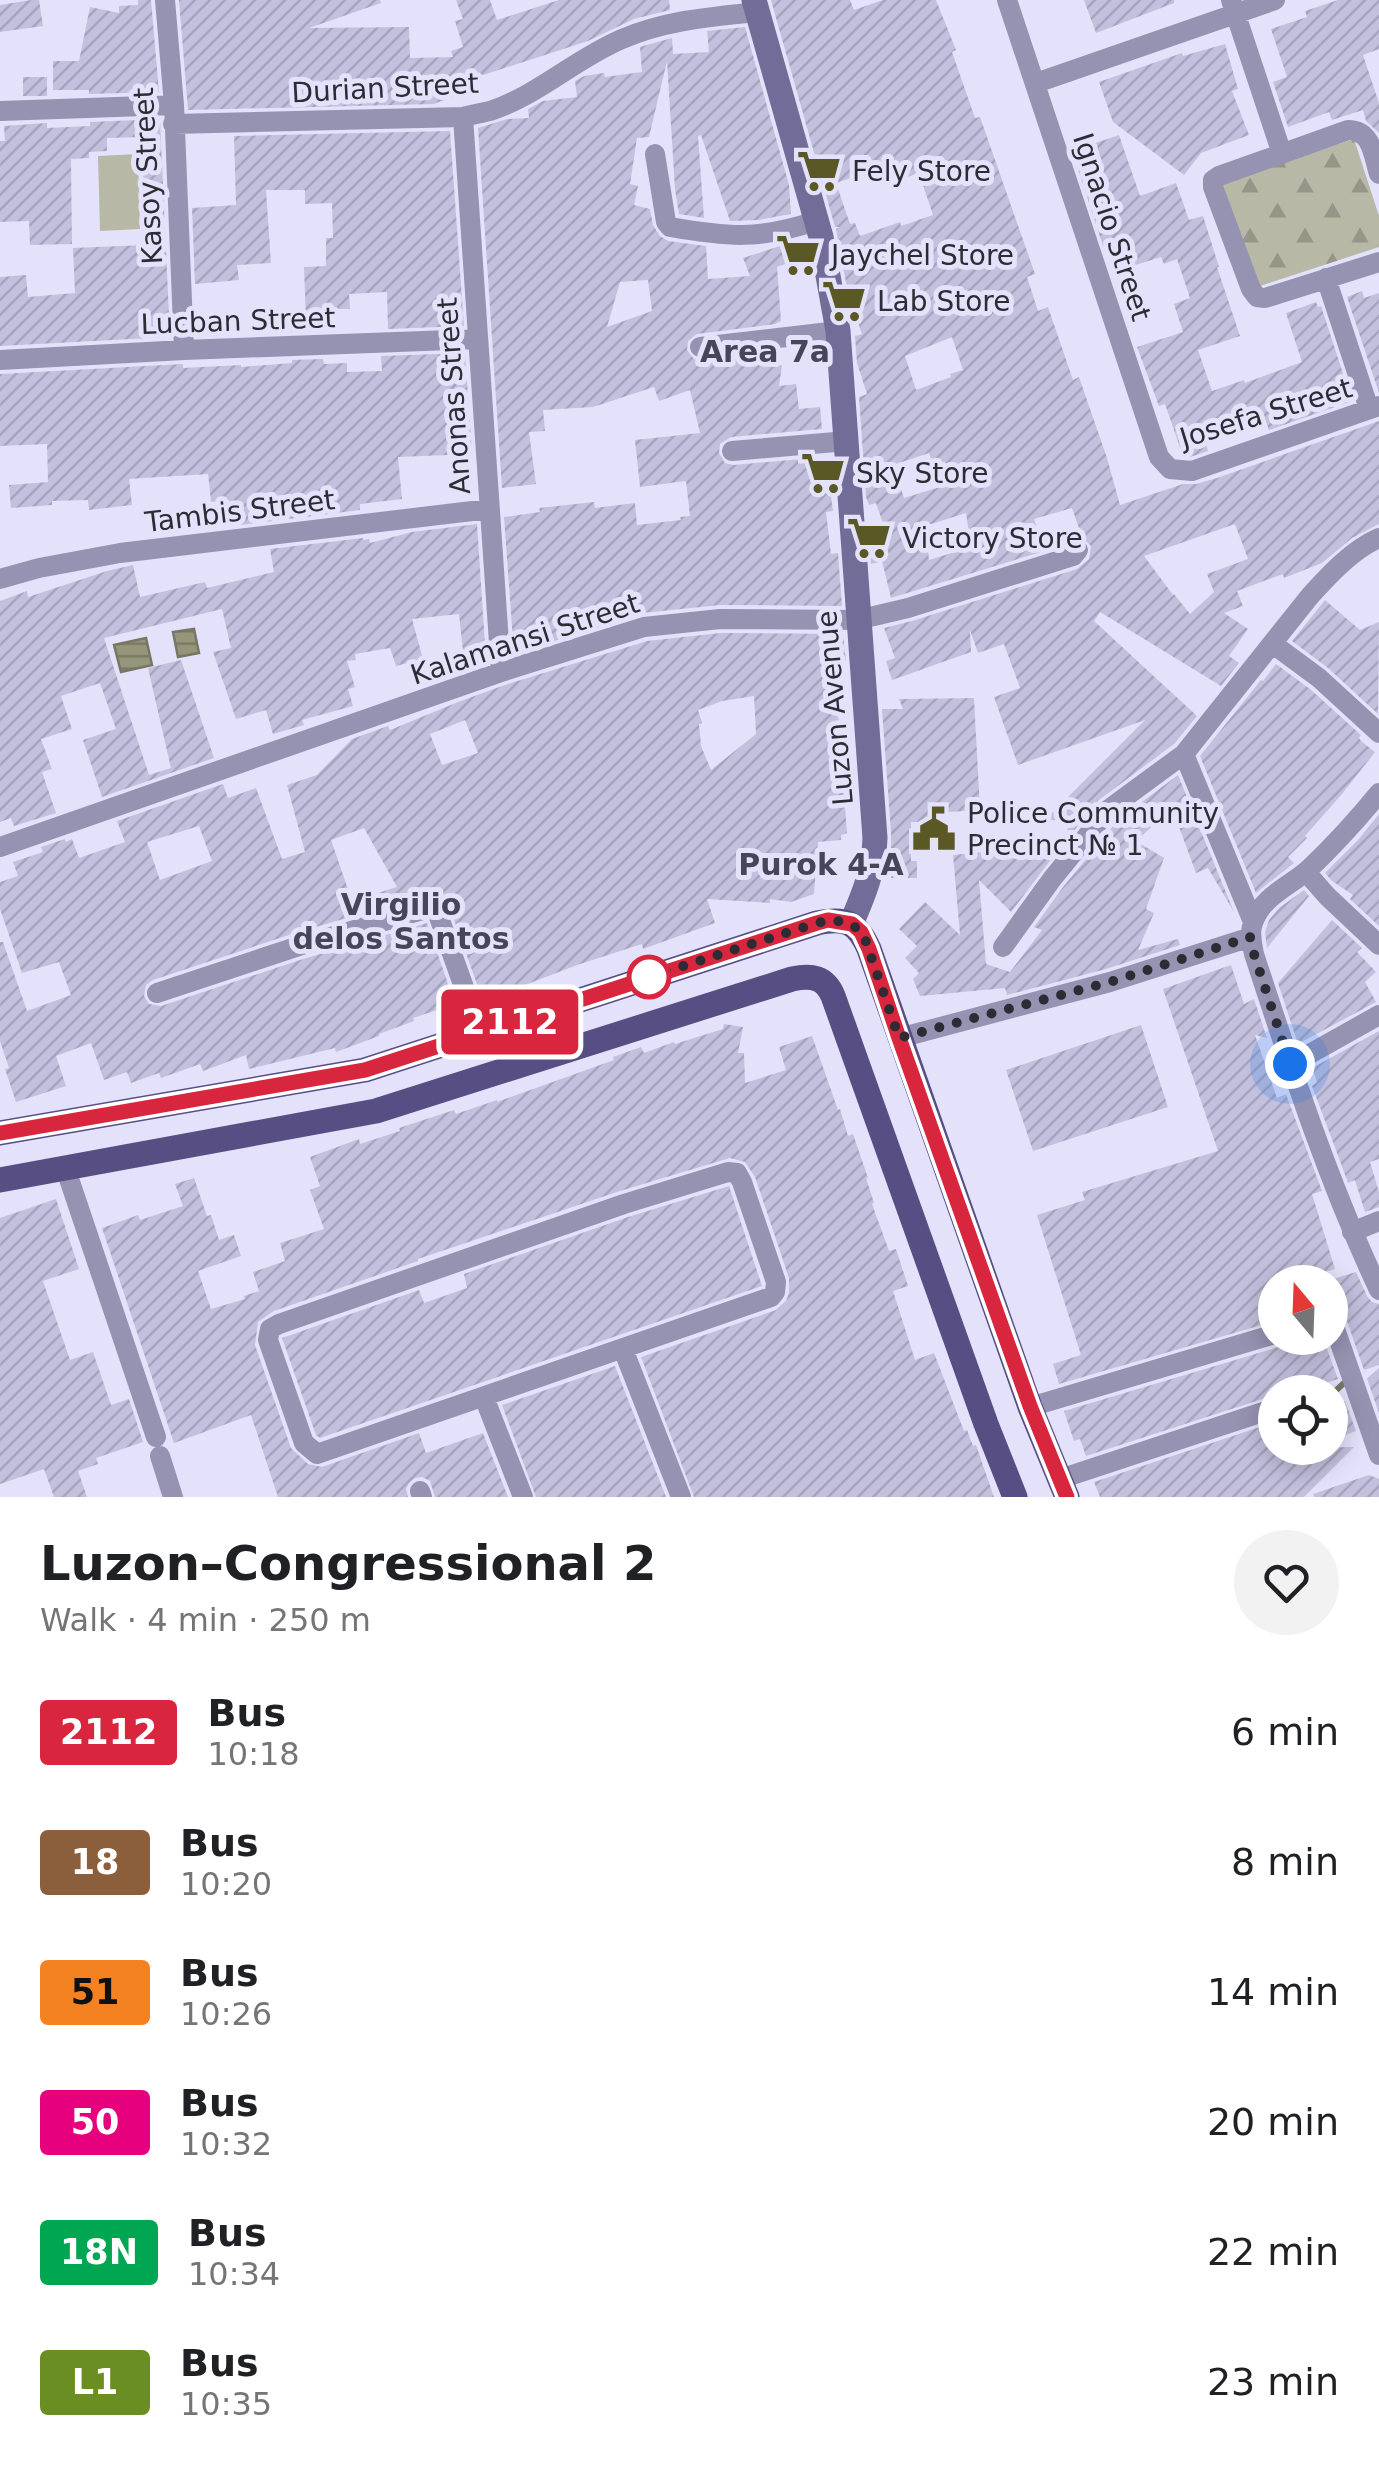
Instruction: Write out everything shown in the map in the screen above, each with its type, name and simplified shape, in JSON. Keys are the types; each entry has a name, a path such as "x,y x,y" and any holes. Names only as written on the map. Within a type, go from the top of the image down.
{"main road":[{"name":"Luzon Avenue","path":"755,6 816,221 838,332 875,838 869,881 852,924"},
{"path":"0,1133 365,1070 817,923 828,920 852,924 869,949 1030,1406 1063,1488"},
{"path":"0,1180 376,1112 792,980 809,976 822,980 833,996 1015,1497"}],"street":[{"name":"Kasoy Street","path":"165,0 184,350"},
{"name":"Ignacio Street","path":"1007,0 1159,457 1170,469"},
{"path":"1036,84 1234,7 1274,0"},
{"name":"Durian Street","path":"0,111 463,117 494,110 618,40 650,28 755,6"},
{"path":"1234,7 1282,154"},
{"name":"Anonas Street","path":"463,117 501,672"},
{"path":"1379,174 1367,136 1358,130 1348,130 1220,176 1212,187 1257,297 1265,298 1379,262"},
{"path":"655,154 670,228 755,236 816,221"},
{"path":"1326,278 1374,408"},
{"path":"700,347 838,332"},
{"name":"Lucban Street","path":"0,360 478,339"},
{"name":"Josefa Street","path":"1170,469 1192,470 1374,408"},
{"path":"732,451 847,441"},
{"name":"Tambis Street","path":"0,579 120,553 488,509"},
{"path":"1003,947 1052,879 1110,810 1184,754 1310,596 1366,544 1379,538"},
{"name":"Kalamansi Street","path":"0,847 501,672 644,627 720,618 858,620 1073,556 1078,550"},
{"path":"1273,644 1379,733"},
{"path":"1184,754 1252,929 1254,954 1290,1064 1352,1232 1379,1290"},
{"path":"899,1038 1110,982 1252,929 1270,896 1306,872 1379,793"},
{"path":"1306,872 1379,944"},
{"path":"157,993 430,908 436,909 480,1032"},
{"path":"1290,1064 1379,1015"},
{"path":"65,1168 173,1497"},
{"path":"737,1172 776,1282 776,1292 771,1297 484,1396 317,1454 304,1443 268,1340 270,1330 624,1204 737,1172"},
{"path":"1352,1232 1379,1221"},
{"path":"1030,1406 1258,1339"},
{"path":"623,1348 680,1497"},
{"path":"1342,1355 1379,1455"},
{"path":"484,1396 523,1497"},
{"path":"1063,1488 1258,1414"}],"green space":[{"path":"1354,139 1379,216 1379,247 1254,288 1220,183"},
{"path":"138,154 140,229 100,231 98,156"}],"shaded area":[{"path":"194,629 199,653 178,657 173,632"},
{"path":"146,638 152,665 121,672 114,645"}],"building":[{"path":"39,0 43,26 0,32 0,5"},
{"path":"138,0 151,0 159,92 89,94 89,90 53,90 53,61 79,61 90,7 119,13 119,6 138,5"},
{"path":"179,0 380,0 381,3 309,28 409,27 410,58 453,57 451,51 463,47 455,21 463,19 456,0 490,0 497,20 559,0 669,0 670,10 634,19 588,41 474,78 477,89 433,104 188,110"},
{"path":"771,0 850,0 854,10 883,0 936,0 956,50 952,52 975,118 980,117 1035,274 1027,277 1038,311 1048,307 1073,380 1079,377 1120,505 1183,484 1217,478 1379,421 1379,524 1352,538 1322,563 1237,591 1243,606 1224,613 1248,629 1229,656 1239,663 1221,686 1100,612 1094,621 1197,716 1174,744 1099,800 1068,838 1067,820 1045,820 1145,720 1018,765 994,697 1020,688 1004,644 978,653 970,630 971,652 892,680 886,661 895,658 884,628 1077,569 1089,559 1091,546 1082,537 1072,508 1034,519 1044,551 891,598 882,561 871,564 870,544 888,538 876,503 869,505 866,497 859,397 867,394 857,363 855,336 862,334 848,293 836,229 840,227 835,227","holes":["887,166 893,182 919,173 933,215 860,236 855,223 850,224 836,183","952,337 963,370 916,390 905,356","929,453 940,487 904,498 893,465","966,513 971,547 929,560 925,526","1235,524 1248,559 1207,574 1214,592 1190,614 1144,556"]},
{"path":"1084,0 1174,0 1174,3 1096,33"},
{"path":"1338,0 1379,0 1379,49 1363,55 1379,103 1379,133 1366,121 1363,110 1332,120 1329,112 1288,127 1273,82 1287,77 1271,29 1307,17 1305,11"},
{"path":"745,27 789,185 791,214 730,221 701,135 698,136 704,218 679,214 667,61 649,137 637,138 630,184 638,186 634,205 650,209 653,225 668,241 706,246 708,279 750,276 743,258 780,246 785,264 777,267 781,321 697,334 688,341 687,350 701,361 770,353 768,364 782,365 779,386 796,384 799,409 820,407 822,429 731,437 720,444 719,453 725,463 733,465 826,457 833,511 826,512 831,554 838,553 842,606 720,605 642,613 514,654 504,517 540,512 539,508 594,502 595,508 635,503 637,525 681,520 680,517 690,516 686,481 640,487 635,440 700,433 690,390 659,401 654,387 593,407 543,410 545,431 529,432 536,484 502,488 478,128 507,119 529,118 528,109 543,101 577,97 575,81 584,76 642,72 643,46 672,38 673,54 709,52 707,31","holes":["648,280 652,311 607,327 620,282"]},
{"path":"1225,44 1238,89 1232,91 1249,135 1201,153 1184,175 1113,122 1099,82 1182,53 1183,56"},
{"path":"23,77 47,77 47,96 23,96"},
{"path":"160,119 170,337 0,346 0,277 26,275 28,297 75,293 73,248 145,245 142,137 107,138 107,151 71,159 72,244 30,245 29,221 0,222 0,141 5,141 4,126 47,123 47,128"},
{"path":"450,131 464,326 388,329 387,292 349,294 350,309 323,309 323,331 291,332 291,320 306,320 304,267 326,266 326,238 333,238 332,203 305,204 305,190 266,190 271,263 237,265 239,280 195,284 192,208 236,205 234,136"},
{"path":"1119,135 1140,196 1176,183 1189,220 1203,216 1240,336 1198,350 1212,391 1302,362 1286,313 1316,302 1321,306 1352,401 1269,430 1267,424 1206,444 1208,451 1183,456 1165,404 1159,406 1137,347 1183,332 1174,304 1190,298 1177,259 1164,264 1161,257 1126,268 1117,241 1103,246 1072,151"},
{"path":"1362,291 1364,298 1379,293 1379,393 1347,297"},
{"path":"465,353 472,454 398,457 402,499 360,504 360,510 232,526 229,500 211,502 208,474 129,479 132,505 89,510 88,500 11,508 9,485 48,482 47,444 0,446 0,374 183,364 183,368 241,367 323,359 324,364 347,363 347,372 382,371 381,356"},
{"path":"477,524 486,659 464,661 459,614 412,619 423,659 396,666 390,648 355,654 356,660 347,661 355,687 348,689 353,706 302,720 304,725 273,734 266,710 236,719 213,652 231,648 222,609 104,638 149,775 171,768 148,668 181,660 214,758 102,797 83,740 116,729 100,683 61,696 72,729 41,739 52,769 42,772 56,813 14,826 11,818 0,822 0,601 27,591 28,597 133,565 140,597 205,582 207,588 274,572 270,549 363,538 370,543 412,532"},
{"path":"1325,600 1360,630 1379,622 1378,714 1292,641"},
{"path":"721,633 843,634 846,661 834,662 847,833 841,835 841,840 818,842 814,894 791,902 770,899 770,903 707,899 715,923 643,949 642,944 577,965 483,1001 448,903 439,896 426,895 153,980 146,985 144,996 149,1004 161,1006 427,923 455,1004 336,1052 335,1048 249,1069 246,1055 203,1071 200,1064 161,1078 159,1073 131,1083 127,1072 104,1080 91,1043 56,1056 66,1086 16,1102 0,1041 0,942 27,1011 71,995 59,962 22,973 0,909 0,882 18,876 13,862 65,839 72,839 79,858 125,842 117,821 223,784 228,798 256,788 282,859 305,852 287,785 317,775 352,739 388,726 390,730 505,685 647,641","holes":["754,696 756,734 711,770 701,746 698,710","465,720 478,753 442,765 430,734","199,826 212,861 160,880 147,842","364,828 397,887 352,901 331,840"]},
{"path":"1276,664 1310,689 1375,752 1288,857 1294,863 1256,893 1200,756"},
{"path":"974,698 980,810 933,813 933,822 911,822 911,861 917,861 917,878 891,878 882,709 903,709 899,699"},
{"path":"1178,775 1234,912 1208,868 1196,873 1172,808 1136,841 1164,858 1146,909 1154,913 1138,950 1178,939 1180,945 1007,995 1005,988 920,996 913,979 919,973 905,958 917,946 899,929 925,902 960,935 953,855 1062,845 1011,912 979,880 986,964 1010,972 1042,930 1034,927 1119,819"},
{"path":"1379,814 1379,926 1350,899 1353,895 1325,873"},
{"path":"1304,890 1309,896 1267,948 1265,932 1269,920"},
{"path":"1332,920 1362,948 1357,952 1376,972 1365,982 1376,1002 1298,1044 1278,983"},
{"path":"1231,965 1244,1004 1254,999 1267,1038 1255,1035 1277,1098 1286,1094 1322,1191 1312,1194 1334,1265 1258,1265 1258,1326 1059,1384 1053,1364 1081,1355 1037,1215 1085,1200 1082,1192 1218,1151 1163,989"},
{"path":"724,1024 743,1027 738,1053 744,1053 745,1083 786,1070 779,1047 812,1036 848,1136 853,1134 889,1251 896,1249 908,1286 893,1291 915,1360 934,1353 964,1431 976,1445 994,1497 694,1497 641,1357 776,1310 789,1293 789,1278 755,1177 745,1162 730,1158 418,1259 274,1311 258,1322 255,1345 291,1448 308,1464 322,1467 419,1433 426,1453 483,1433 508,1497 435,1497 430,1481 422,1477 409,1483 408,1497 278,1497 251,1415 174,1443 102,1228 138,1215 140,1220 183,1206 175,1184 194,1178 219,1240 234,1235 241,1256 198,1271 211,1309 245,1299 244,1296 259,1291 253,1272 285,1261 280,1243 324,1229 310,1190 320,1186 310,1157 359,1139 360,1144 400,1131 399,1128 454,1110 456,1114 497,1102 641,1047 644,1053 723,1029"},
{"path":"1141,1025 1168,1107 1033,1151 1006,1070"},
{"path":"1379,1031 1379,1159 1370,1162 1379,1207 1365,1212 1355,1180 1348,1183 1312,1086 1317,1082 1312,1068"},
{"path":"729,1186 762,1286 320,1438 316,1435 282,1338 419,1290 424,1303 467,1288 464,1274"},
{"path":"56,1199 79,1269 43,1281 70,1360 93,1352 111,1405 129,1399 143,1442 96,1458 98,1464 78,1471 87,1497 54,1497 44,1469 0,1484 0,1218"},
{"path":"1356,1272 1367,1296 1379,1304 1379,1365 1364,1370 1348,1324 1348,1274"},
{"path":"1258,1353 1329,1355 1337,1375 1258,1375 1258,1400 1086,1456 1080,1439 1074,1441 1064,1411"},
{"path":"615,1366 666,1497 536,1497 502,1405"},
{"path":"1379,1368 1379,1413 1367,1379"},
{"path":"1348,1409 1356,1431 1348,1434"},
{"path":"1258,1428 1258,1465 1336,1465 1304,1497 1100,1497 1094,1482"},
{"path":"1369,1475 1379,1479 1379,1497 1314,1497 1313,1494"}],"bus line":[{"name":"2112","path":"0,1133 365,1070 817,923 828,920 852,924 869,949 1030,1406 1067,1497"}],"place":[{"name":"Fely Store","path":"819,171"},
{"name":"Jaychel Store","path":"798,255"},
{"name":"Lab Store","path":"844,301"},
{"name":"Sky Store","path":"823,473"},
{"name":"Victory Store","path":"869,538"},
{"name":"Police Community Precinct № 1","path":"934,829"}],"district":[{"name":"Area 7a","path":"765,351"},
{"name":"Purok 4-A","path":"821,864"},
{"name":"Virgilio delos Santos","path":"401,921"}],"route":[{"path":"649,977 817,923 845,922 864,936 899,1038 1110,982 1250,937 1290,1064"}]}
